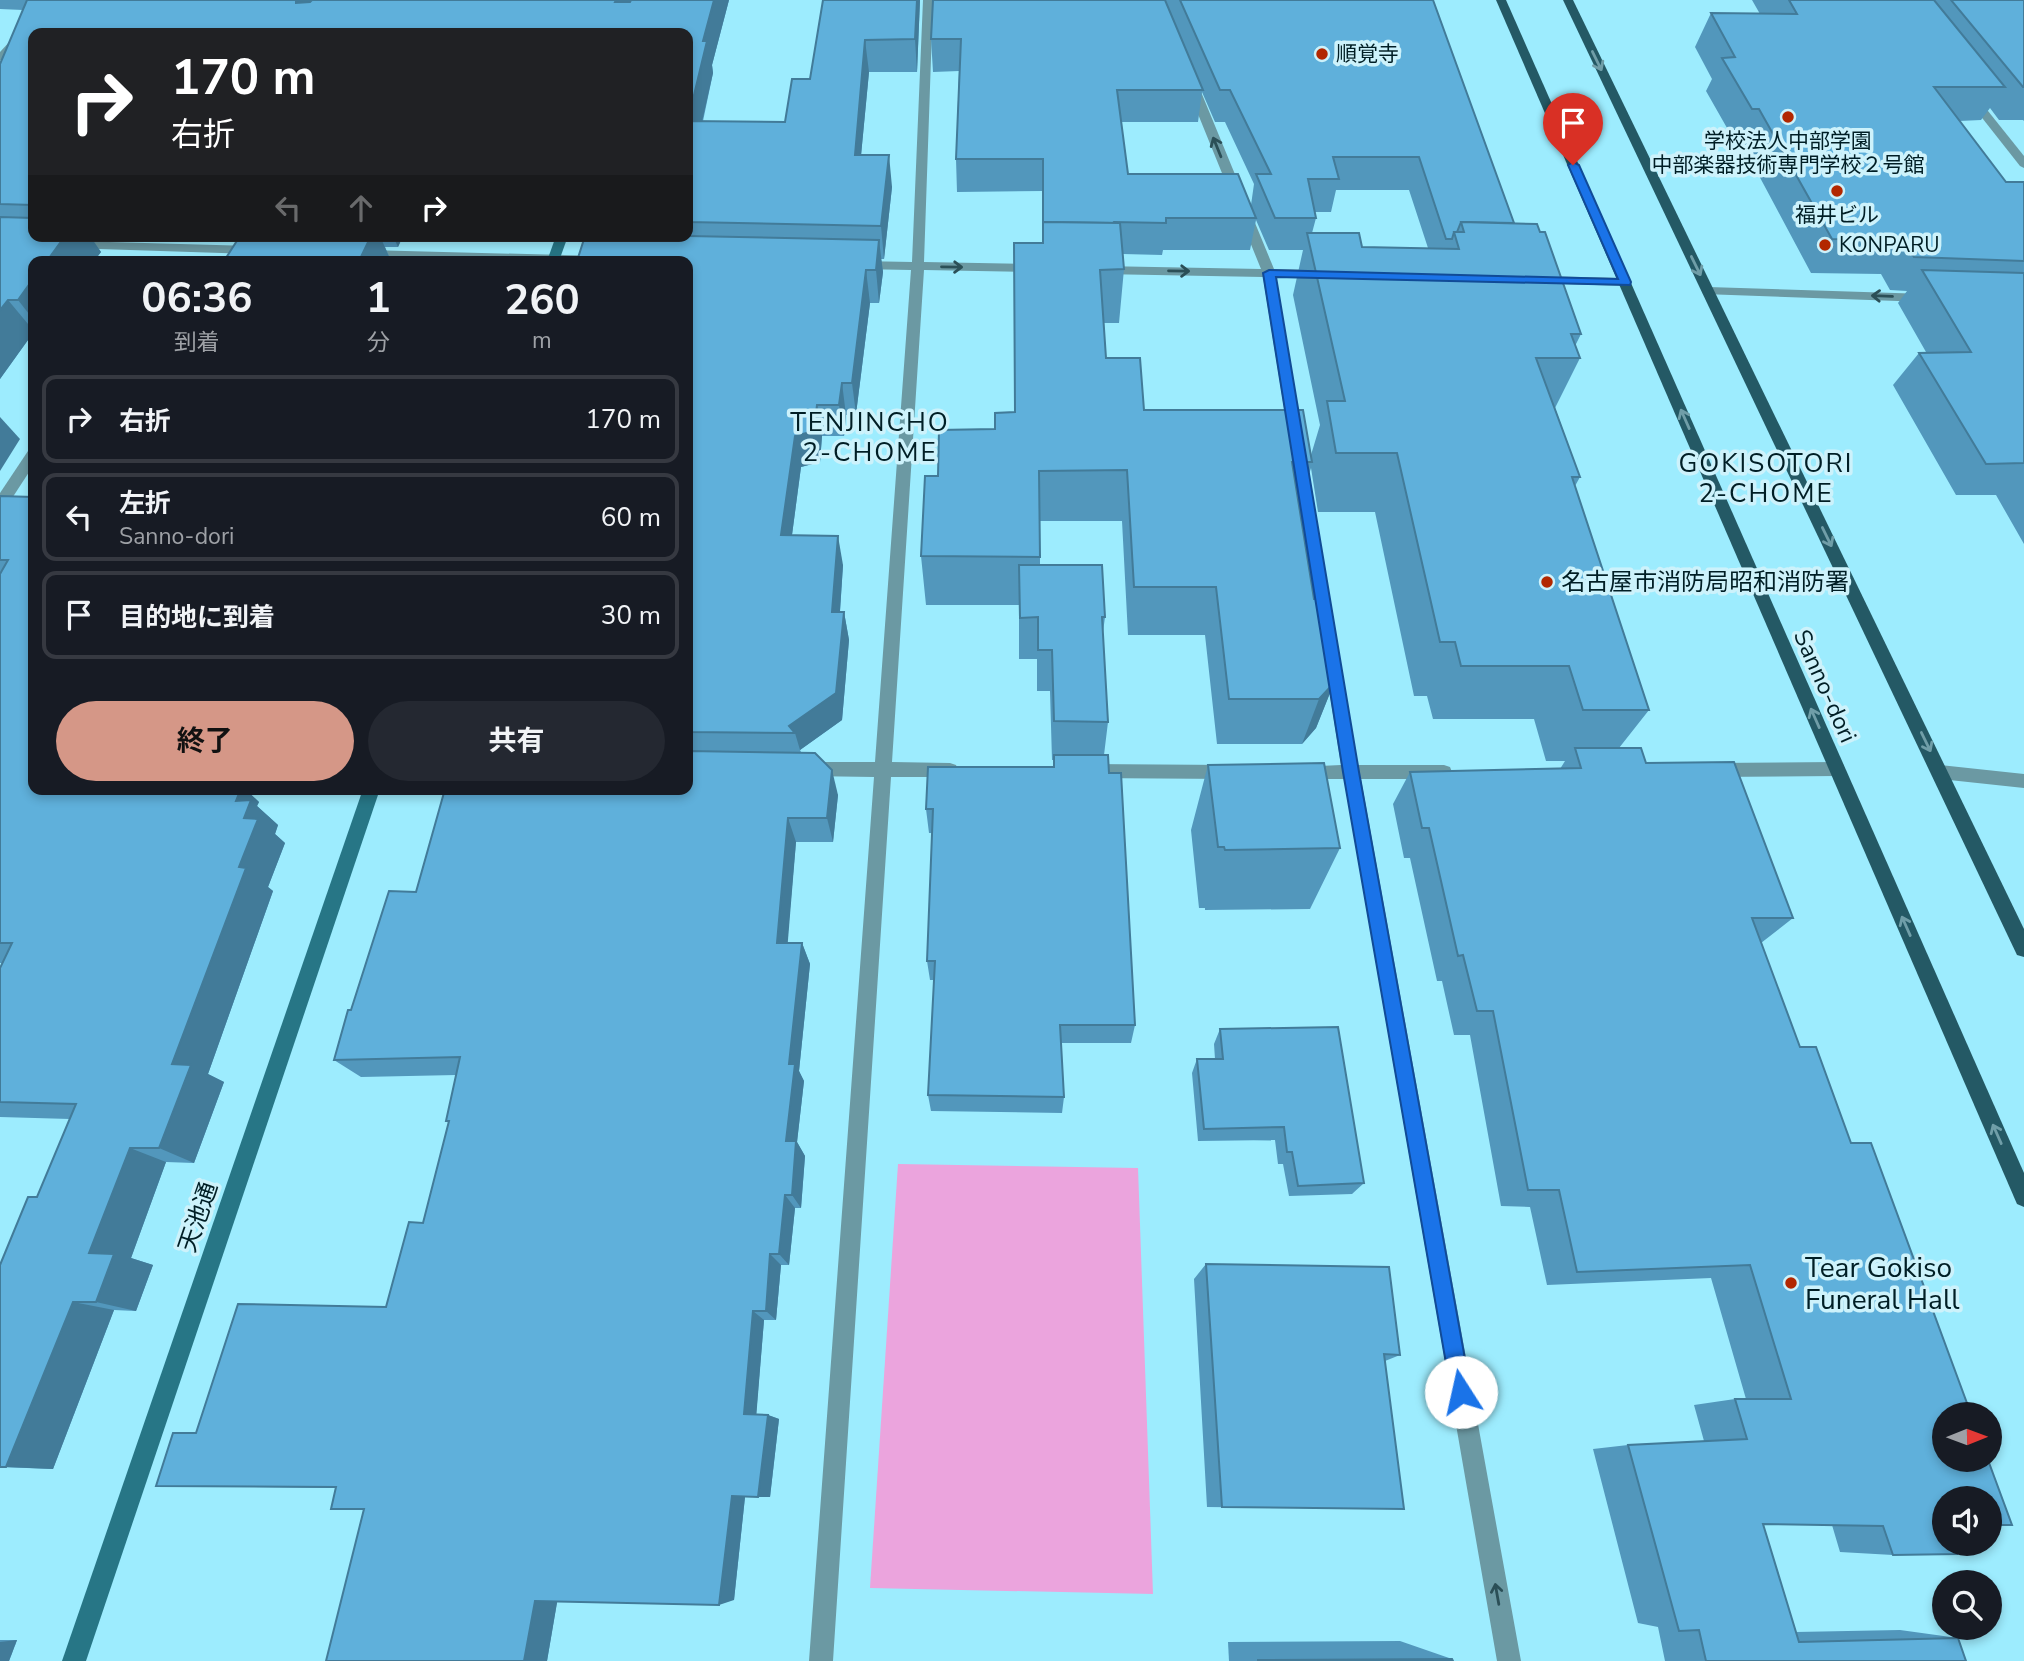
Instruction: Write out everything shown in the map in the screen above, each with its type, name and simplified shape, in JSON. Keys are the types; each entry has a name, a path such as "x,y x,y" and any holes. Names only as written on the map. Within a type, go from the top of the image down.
{"main road":[{"name":"Sanno-dori","path":"1500,0 2024,1197"},
{"path":"1567,0 2024,949"}],"street":[{"path":"0,58 54,0"},
{"path":"821,1661 918,266 928,0"},
{"path":"1188,75 1269,273 1351,772 1509,1661"},
{"path":"1964,88 2024,164"},
{"path":"166,256 176,242"},
{"path":"53,244 267,251"},
{"path":"349,253 437,256"},
{"path":"850,265 1053,269"},
{"path":"1093,270 1339,275"},
{"path":"1520,280 1625,282"},
{"path":"1708,290 1942,298"},
{"path":"0,505 28,463"},
{"path":"793,769 967,770"},
{"path":"1699,770 1837,769"},
{"path":"1063,770 1241,772"},
{"path":"1282,772 1462,772"},
{"path":"1940,772 2024,781"},
{"name":"天池通","path":"74,1661 370,795"}],"shaded area":[{"path":"898,1164 1138,1168 1153,1594 870,1588"}],"building":[{"path":"27,0 296,0 296,3 312,0 714,0 703,41 707,41 693,99 693,28 28,28 28,205 0,204 0,64"},
{"path":"823,0 917,0 915,39 865,40 855,155 889,155 881,226 693,222 693,121 785,122 792,79 810,79"},
{"path":"933,0 1165,0 1203,90 1117,90 1128,174 1238,174 1256,218 1166,218 1166,223 1043,222 1043,159 956,159 961,39 931,39"},
{"path":"1180,0 1433,0 1514,223 1461,222 1452,239 1446,239 1419,157 1333,157 1339,179 1308,179 1316,218 1275,218 1256,174 1271,174 1230,90 1220,90"},
{"path":"1789,0 1934,0 2005,87 1934,87 2006,182 2024,182 2024,261 1914,257 1904,240 1832,239 1759,109 1752,109 1722,58 1735,57 1711,13 1797,14"},
{"path":"1951,0 2024,0 2024,87 2023,87"},
{"path":"0,217 28,218 28,242 61,242 51,256 28,256 28,286 18,300 8,300 0,310"},
{"path":"1043,222 1120,223 1124,269 1100,270 1106,358 1140,358 1144,410 1303,410 1312,462 1292,462 1314,599 1318,599 1334,683 1319,699 1229,699 1216,587 1134,587 1127,470 1039,471 1040,557 921,556 925,476 938,476 939,430 995,429 995,413 1015,412 1014,243 1043,243"},
{"path":"1461,222 1537,224 1540,232 1545,232 1581,334 1571,334 1580,358 1536,358 1580,477 1572,477 1649,710 1583,710 1569,666 1461,666 1455,642 1440,642 1397,453 1336,453 1327,401 1345,401 1307,233 1359,233 1362,247 1459,249 1454,232 1464,232"},
{"path":"693,236 879,240 876,270 866,270 852,383 842,383 839,405 817,405 814,431 795,436 781,535 838,536 832,612 844,612 836,693 789,726 795,733 693,732 693,256 579,256 583,242 693,242"},
{"path":"236,242 368,242 361,256 227,256"},
{"path":"1922,270 2024,273 2024,463 1986,464 1919,353 1971,352"},
{"path":"0,496 28,497 28,795 238,795 236,801 251,800 244,818 258,819 239,867 246,868 172,1064 191,1065 159,1148 130,1148 89,1253 114,1254 96,1302 73,1302 6,1467 0,1467 0,1265 28,1197 37,1197 76,1104 0,1102 0,968 12,943 0,943 0,574 8,560 0,560"},
{"path":"1019,565 1102,565 1108,722 1054,721 1052,650 1038,650 1038,617 1020,618"},
{"path":"1575,748 1641,748 1646,763 1734,762 1793,918 1752,918 1800,1047 1816,1047 1851,1143 1871,1143 1967,1402 1932,1402 1932,1472 1992,1472 1998,1486 1932,1486 1932,1554 1893,1555 1883,1526 1763,1524 1799,1642 1959,1640 1966,1661 1706,1661 1699,1630 1679,1631 1628,1445 1747,1439 1735,1399 1791,1399 1750,1265 1577,1272 1559,1190 1528,1190 1493,1011 1477,1011 1463,955 1458,956 1429,828 1422,828 1410,772 1581,768"},
{"path":"693,751 815,753 832,770 827,818 788,818 777,943 802,943 789,1064 795,1064 786,1141 796,1141 792,1195 785,1195 779,1254 770,1254 766,1311 753,1311 744,1414 768,1415 758,1497 732,1496 719,1605 535,1601 524,1661 326,1661 364,1509 331,1509 336,1487 156,1486 173,1433 196,1433 238,1304 386,1307 409,1222 423,1223 449,1121 446,1121 460,1057 334,1060 348,1010 351,1010 389,891 416,892 443,795 693,795"},
{"path":"1054,755 1108,755 1109,773 1121,773 1135,1025 1060,1025 1064,1097 928,1095 935,961 927,961 933,809 926,809 928,767 1054,767"},
{"path":"1324,763 1340,848 1225,850 1224,847 1218,847 1208,765"},
{"path":"1338,1027 1364,1183 1298,1186 1292,1152 1287,1152 1284,1127 1204,1129 1197,1059 1223,1059 1220,1029"},
{"path":"1206,1264 1389,1267 1400,1355 1384,1354 1404,1509 1222,1507"},
{"path":"2002,1498 2012,1525 2002,1525"},
{"path":"1452,1659 1453,1661 1257,1660"}],"place":[{"name":"順覚寺","path":"1322,54"},
{"name":"学校法人中部学園 中部楽器技術専門学校２号館","path":"1788,117"},
{"name":"福井ビル","path":"1837,191"},
{"name":"KONPARU","path":"1825,245"},
{"name":"名古屋市消防局昭和消防署","path":"1547,582"},
{"name":"Tear Gokiso Funeral Hall","path":"1791,1283"}],"district":[{"name":"TENJINCHO 2-CHOME","path":"870,436"},
{"name":"GOKISOTORI 2-CHOME","path":"1766,478"}],"route":[{"path":"1461,1392 1351,772 1269,273 1625,282 1573,165"}]}
